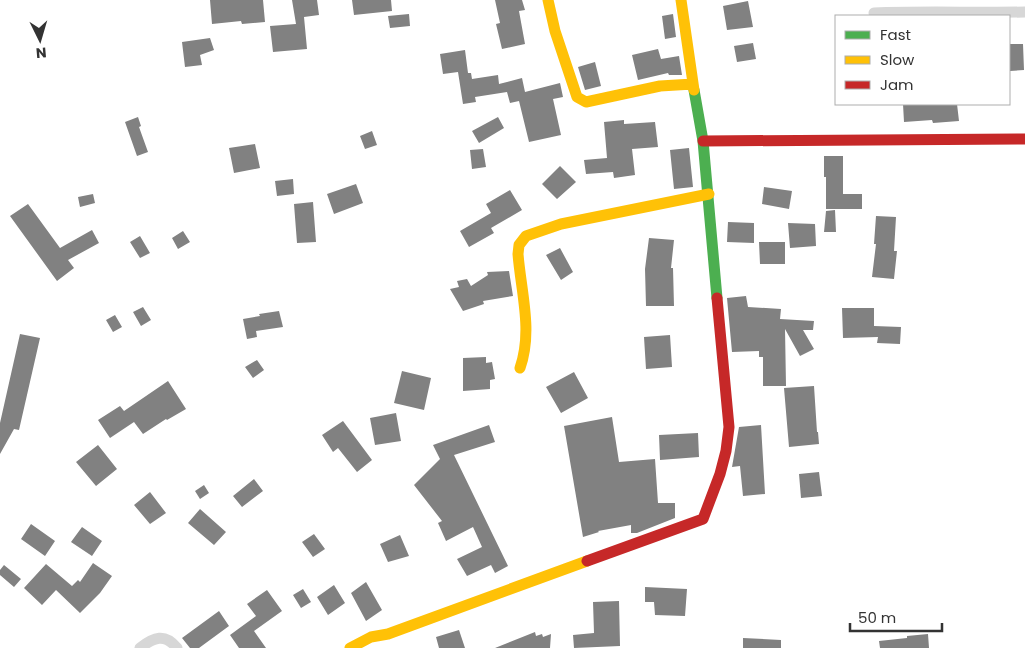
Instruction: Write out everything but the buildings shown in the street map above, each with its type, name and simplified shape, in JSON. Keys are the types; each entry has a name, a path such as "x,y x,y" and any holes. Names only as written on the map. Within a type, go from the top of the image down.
{"street":[{"path":"548,0 555,31 577,97 580,100 586,102 660,86 693,84"},
{"path":"350,648 371,637 388,634 703,519 716,487 728,447 729,427 704,141 680,0"},
{"path":"874,13 925,11 1025,12"},
{"path":"704,141 898,142 1025,139"},
{"path":"520,368 525,352 526,335 518,248 526,236 561,224 650,208 709,194"},
{"path":"140,648 151,639 167,639 178,648"}],"traffic: fast":[{"path":"694,90 703,141 717,298"}],"traffic: slow":[{"path":"548,0 555,31 577,97 586,102 660,86 693,84"},
{"path":"681,0 694,90"},
{"path":"520,368 524,354 526,326 518,254 519,245 526,236 561,224 709,194"},
{"path":"350,648 371,637 388,634 587,561"}],"traffic: jam":[{"path":"703,141 1025,139"},
{"path":"587,561 703,519 720,474 726,451 729,427 717,298"}]}
